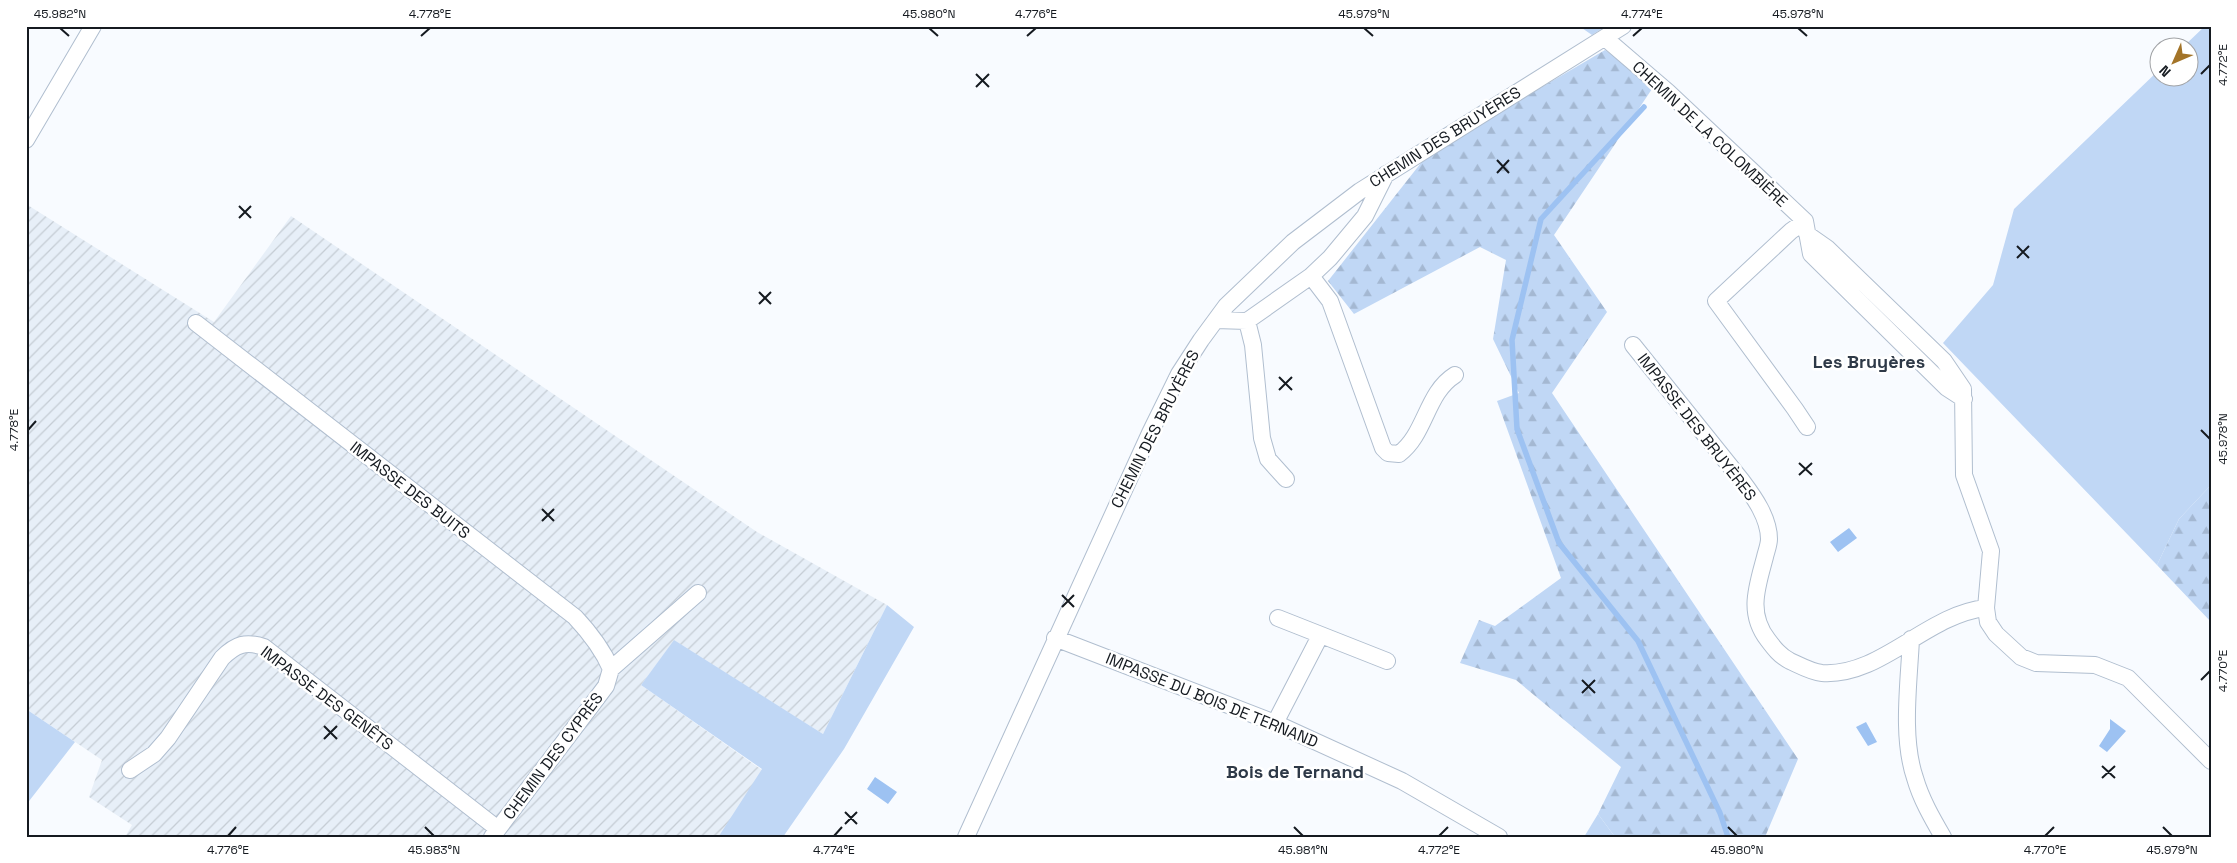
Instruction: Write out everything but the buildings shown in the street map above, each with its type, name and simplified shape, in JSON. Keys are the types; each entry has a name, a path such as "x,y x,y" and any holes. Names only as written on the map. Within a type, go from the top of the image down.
{"street":[{"path":"26,140 93,26"},
{"name":"CHEMIN DES BRUYÈRES","path":"966,837 1055,638 1179,374 1226,306 1293,242 1345,201 1539,77 1623,26"},
{"name":"CHEMIN DE LA COLOMBIÈRE","path":"1605,38 1668,92 1806,228"},
{"path":"1216,320 1247,321 1311,276 1330,258 1365,216 1386,174"},
{"path":"1807,427 1716,302 1791,231 1806,228 1811,254 1946,388 1964,399 1964,475 1991,551 1986,608 1988,622 1996,634 2021,657 2051,664 2095,665 2128,678 2211,761"},
{"path":"1311,276 1330,301 1383,448 1388,453 1399,454 1411,444 1436,395 1446,381 1455,375"},
{"path":"1247,321 1253,345 1262,438 1268,458 1286,479"},
{"name":"IMPASSE DES BUITS","path":"196,323 574,617 591,634 611,669"},
{"name":"IMPASSE DES BRUYÈRES","path":"1633,345 1742,481 1753,496 1766,521 1769,540 1755,591 1754,608 1758,624 1772,646 1784,658 1821,673 1842,671 1862,666 1911,640 1950,616 1967,610 1986,608"},
{"name":"CHEMIN DES CYPRÈS","path":"495,833 606,686 611,669 698,593"},
{"path":"1278,618 1387,661"},
{"path":"1275,723 1320,636"},
{"name":"IMPASSE DU BOIS DE TERNAND","path":"1055,638 1275,723 1402,781 1499,837"},
{"path":"1911,640 1909,750 1914,777 1922,797 1943,837"},
{"name":"IMPASSE DES GENÊTS","path":"130,770 154,754 168,738 222,658 233,647 250,642 264,647 495,833"}],"shaded area":[{"path":"26,204 214,322 291,216 757,532 887,605 823,734 674,641 641,685 762,770 720,837 125,837 132,825 89,797 102,760 26,709"},
{"path":"1849,528 1857,538 1838,552 1830,542"},
{"path":"2110,719 2126,731 2107,752 2099,746 2110,729"},
{"path":"1866,722 1877,742 1868,746 1856,727"},
{"path":"875,777 897,792 888,804 867,789"}],"green space":[{"path":"1579,26 1606,26 1592,35"},
{"path":"2205,26 2211,26 2211,485 2179,519 2157,565 1943,343 1993,285 2014,209 2150,79 2150,88 2200,88 2200,38 2192,38"},
{"path":"1605,50 1654,86 1554,235 1607,312 1552,393 1798,759 1765,837 1615,837 1598,814 1621,767 1516,680 1460,663 1479,620 1495,626 1561,578 1497,401 1519,393 1493,339 1506,260 1480,247 1354,314 1328,281 1428,154"},
{"path":"2211,485 2211,622 2157,565 2179,519"},
{"path":"887,605 914,627 844,749 783,837 719,836 762,769 641,685 674,640 823,734"},
{"path":"26,709 75,742 26,805"},
{"path":"1598,814 1615,837 1584,837"}],"waterway":[{"path":"1644,107 1541,219 1512,340 1517,429 1559,543 1638,641 1720,813 1728,837"}],"district":[{"name":"Les Bruyères","path":"1869,361"},
{"name":"Bois de Ternand","path":"1295,771"}]}
